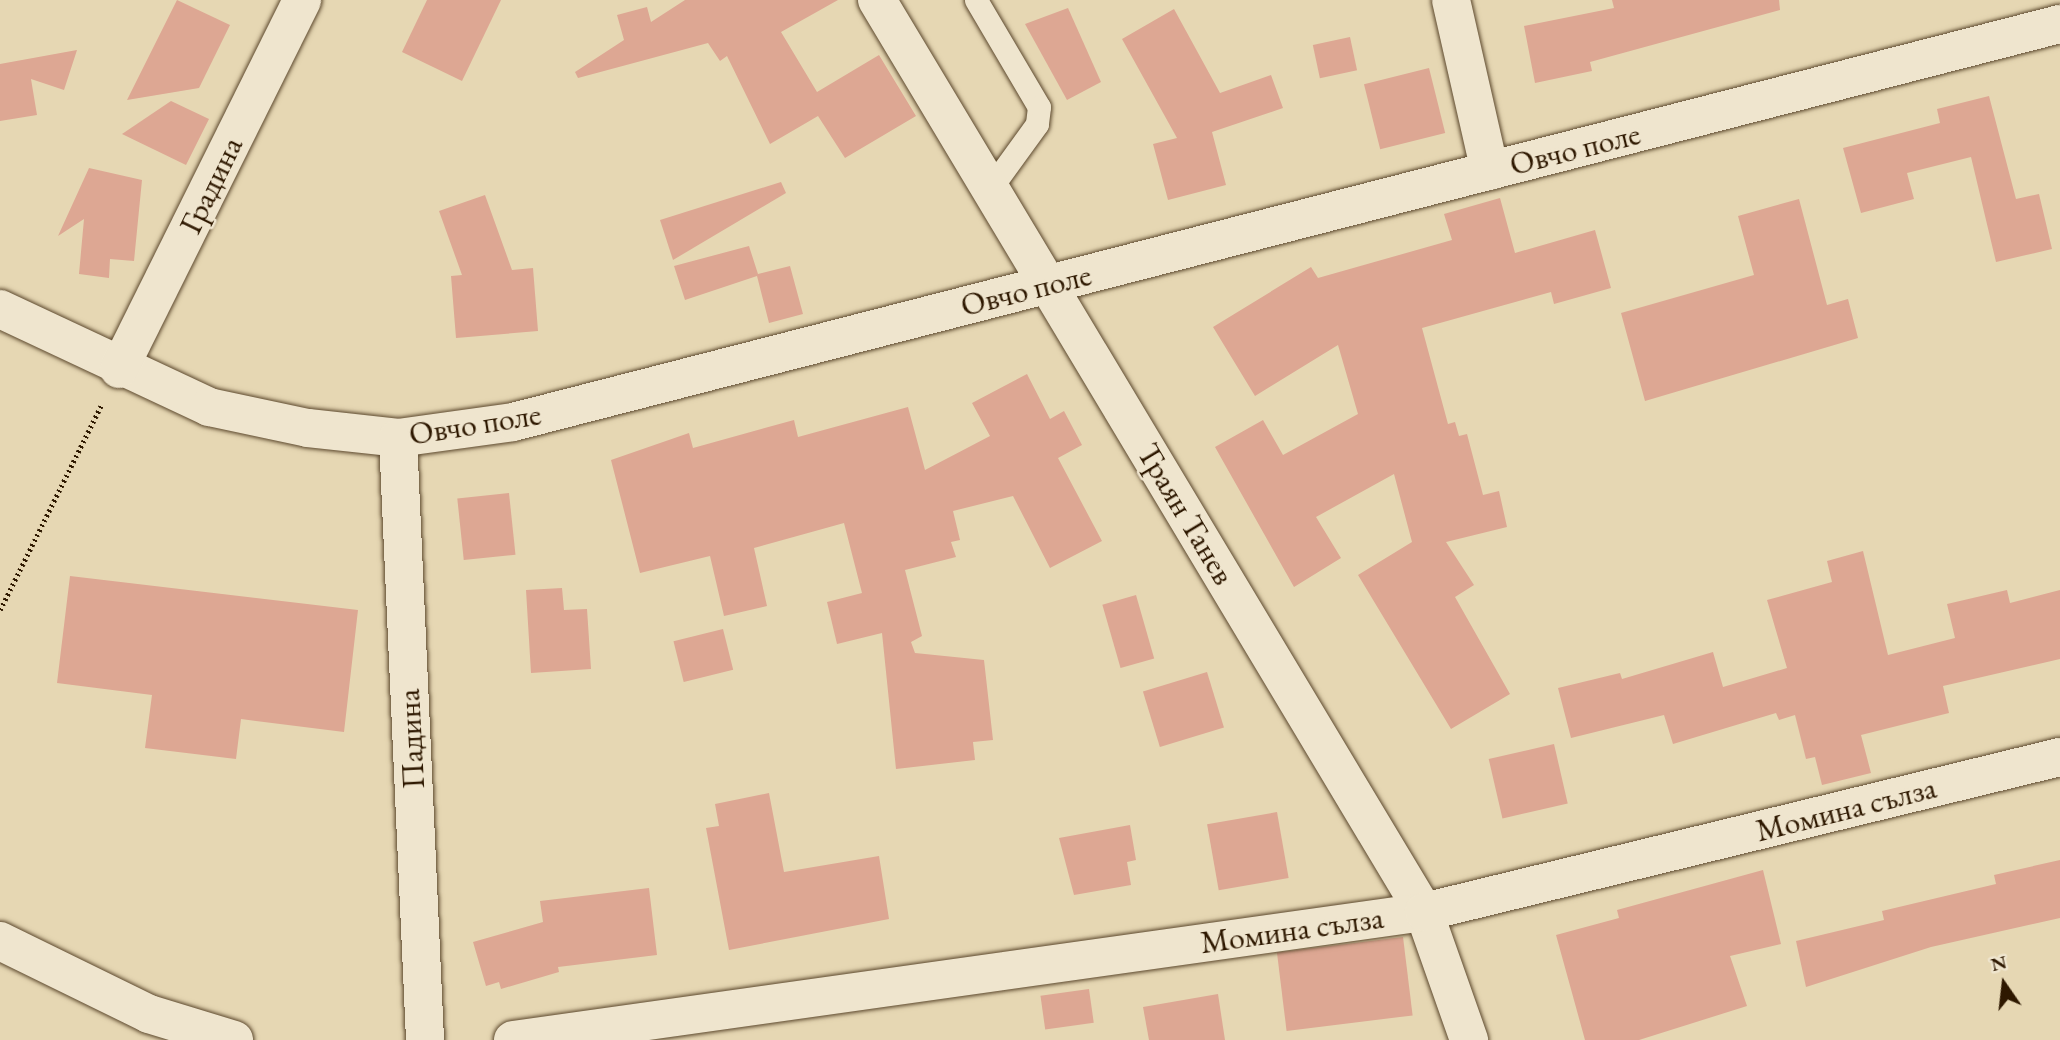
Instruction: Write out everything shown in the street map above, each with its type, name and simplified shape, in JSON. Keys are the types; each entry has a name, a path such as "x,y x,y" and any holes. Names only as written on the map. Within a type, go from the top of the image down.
{"street":[{"name":"Градина","path":"120,369 302,0"},
{"name":"Траян Танев","path":"877,0 1424,912 1468,1040"},
{"path":"1451,0 1490,171"},
{"name":"Овчо поле","path":"0,309 120,369 209,407 308,428 398,438 513,422 2060,24"},
{"name":"Падина","path":"398,438 425,1040"},
{"name":"Момина сълза","path":"513,1040 1424,912 2060,757"},
{"path":"0,941 149,1014 234,1040"}],"lane":[{"path":"976,0 1039,107 1037,124 989,189"}],"path":[{"path":"0,610 120,369"}],"building":[{"path":"177,0 230,25 199,88 127,100"},
{"path":"427,0 501,0 462,81 402,52"},
{"path":"685,0 838,0 781,32 817,92 879,55 916,116 845,158 818,116 770,144 727,56 720,61 708,43 578,78 575,72 624,40 617,15 647,7 651,22"},
{"path":"1612,0 1779,0 1780,10 1590,62 1592,71 1535,83 1524,26 1614,8"},
{"path":"1068,8 1101,82 1067,100 1025,24"},
{"path":"1174,9 1220,93 1271,75 1283,108 1212,132 1226,185 1168,200 1153,144 1177,138 1122,39"},
{"path":"1350,37 1357,70 1320,78 1313,45"},
{"path":"77,50 64,90 31,79 37,115 0,121 0,64"},
{"path":"1429,68 1445,133 1380,149 1364,84"},
{"path":"1989,96 2016,199 2039,194 2052,249 1996,262 1971,157 1907,173 1914,199 1861,213 1843,148 1940,123 1937,109"},
{"path":"171,101 209,119 186,165 122,134"},
{"path":"89,168 142,180 134,261 110,259 109,278 79,274 84,219 58,236"},
{"path":"781,182 786,193 673,260 660,220"},
{"path":"485,195 512,270 533,268 538,331 456,338 451,276 462,275 439,211"},
{"path":"1500,198 1515,253 1595,230 1611,288 1554,304 1551,292 1422,328 1448,424 1455,422 1459,436 1467,434 1483,495 1499,491 1507,527 1446,542 1474,585 1455,597 1510,694 1451,729 1358,575 1412,542 1394,474 1316,517 1341,558 1294,587 1215,447 1263,420 1283,455 1358,414 1338,345 1255,396 1213,327 1311,267 1318,278 1452,240 1444,214"},
{"path":"1799,199 1827,305 1848,299 1858,338 1645,401 1621,313 1754,275 1738,216"},
{"path":"749,246 758,274 790,266 803,314 769,323 757,276 685,300 674,266"},
{"path":"1027,374 1050,419 1064,411 1082,445 1058,458 1102,541 1050,568 1013,496 953,511 960,540 951,542 956,557 905,570 922,636 911,642 915,653 984,660 993,740 973,742 975,760 896,769 882,633 837,644 827,602 862,593 844,523 754,548 767,606 724,616 710,556 640,573 611,460 689,433 693,448 794,420 798,437 908,407 925,470 990,436 972,403"},
{"path":"509,493 515,555 464,560 457,498"},
{"path":"1863,551 1888,655 1955,638 1947,604 2007,590 2010,603 2060,590 2060,659 1943,686 1949,713 1861,735 1871,773 1822,785 1815,757 1806,759 1795,715 1779,720 1776,713 1673,744 1664,715 1571,738 1558,688 1620,673 1622,679 1713,652 1723,687 1787,668 1767,600 1832,582 1827,561"},
{"path":"70,576 358,610 344,732 241,719 236,759 145,748 152,695 57,683"},
{"path":"562,588 564,610 587,609 591,669 531,673 526,590"},
{"path":"1136,595 1154,658 1121,668 1102,605"},
{"path":"723,629 733,670 684,682 674,641"},
{"path":"1207,672 1224,727 1160,747 1143,692"},
{"path":"1554,744 1568,803 1502,819 1489,759"},
{"path":"769,793 784,872 879,856 889,919 729,950 706,828 719,826 715,804"},
{"path":"1277,812 1289,878 1219,890 1207,824"},
{"path":"1130,825 1136,860 1127,862 1131,885 1074,895 1059,838"},
{"path":"2060,860 2060,918 1931,947 1806,987 1796,941 1884,920 1882,911 1996,884 1994,875"},
{"path":"1763,870 1781,944 1730,956 1747,1006 1639,1040 1585,1040 1556,935 1619,918 1617,910"},
{"path":"649,888 657,955 558,967 559,972 501,989 499,982 486,986 473,942 543,922 540,901"},
{"path":"1403,937 1413,1015 1287,1031 1277,952"},
{"path":"1089,989 1094,1023 1045,1029 1040,996"},
{"path":"1218,994 1225,1040 1149,1040 1143,1007"}]}
